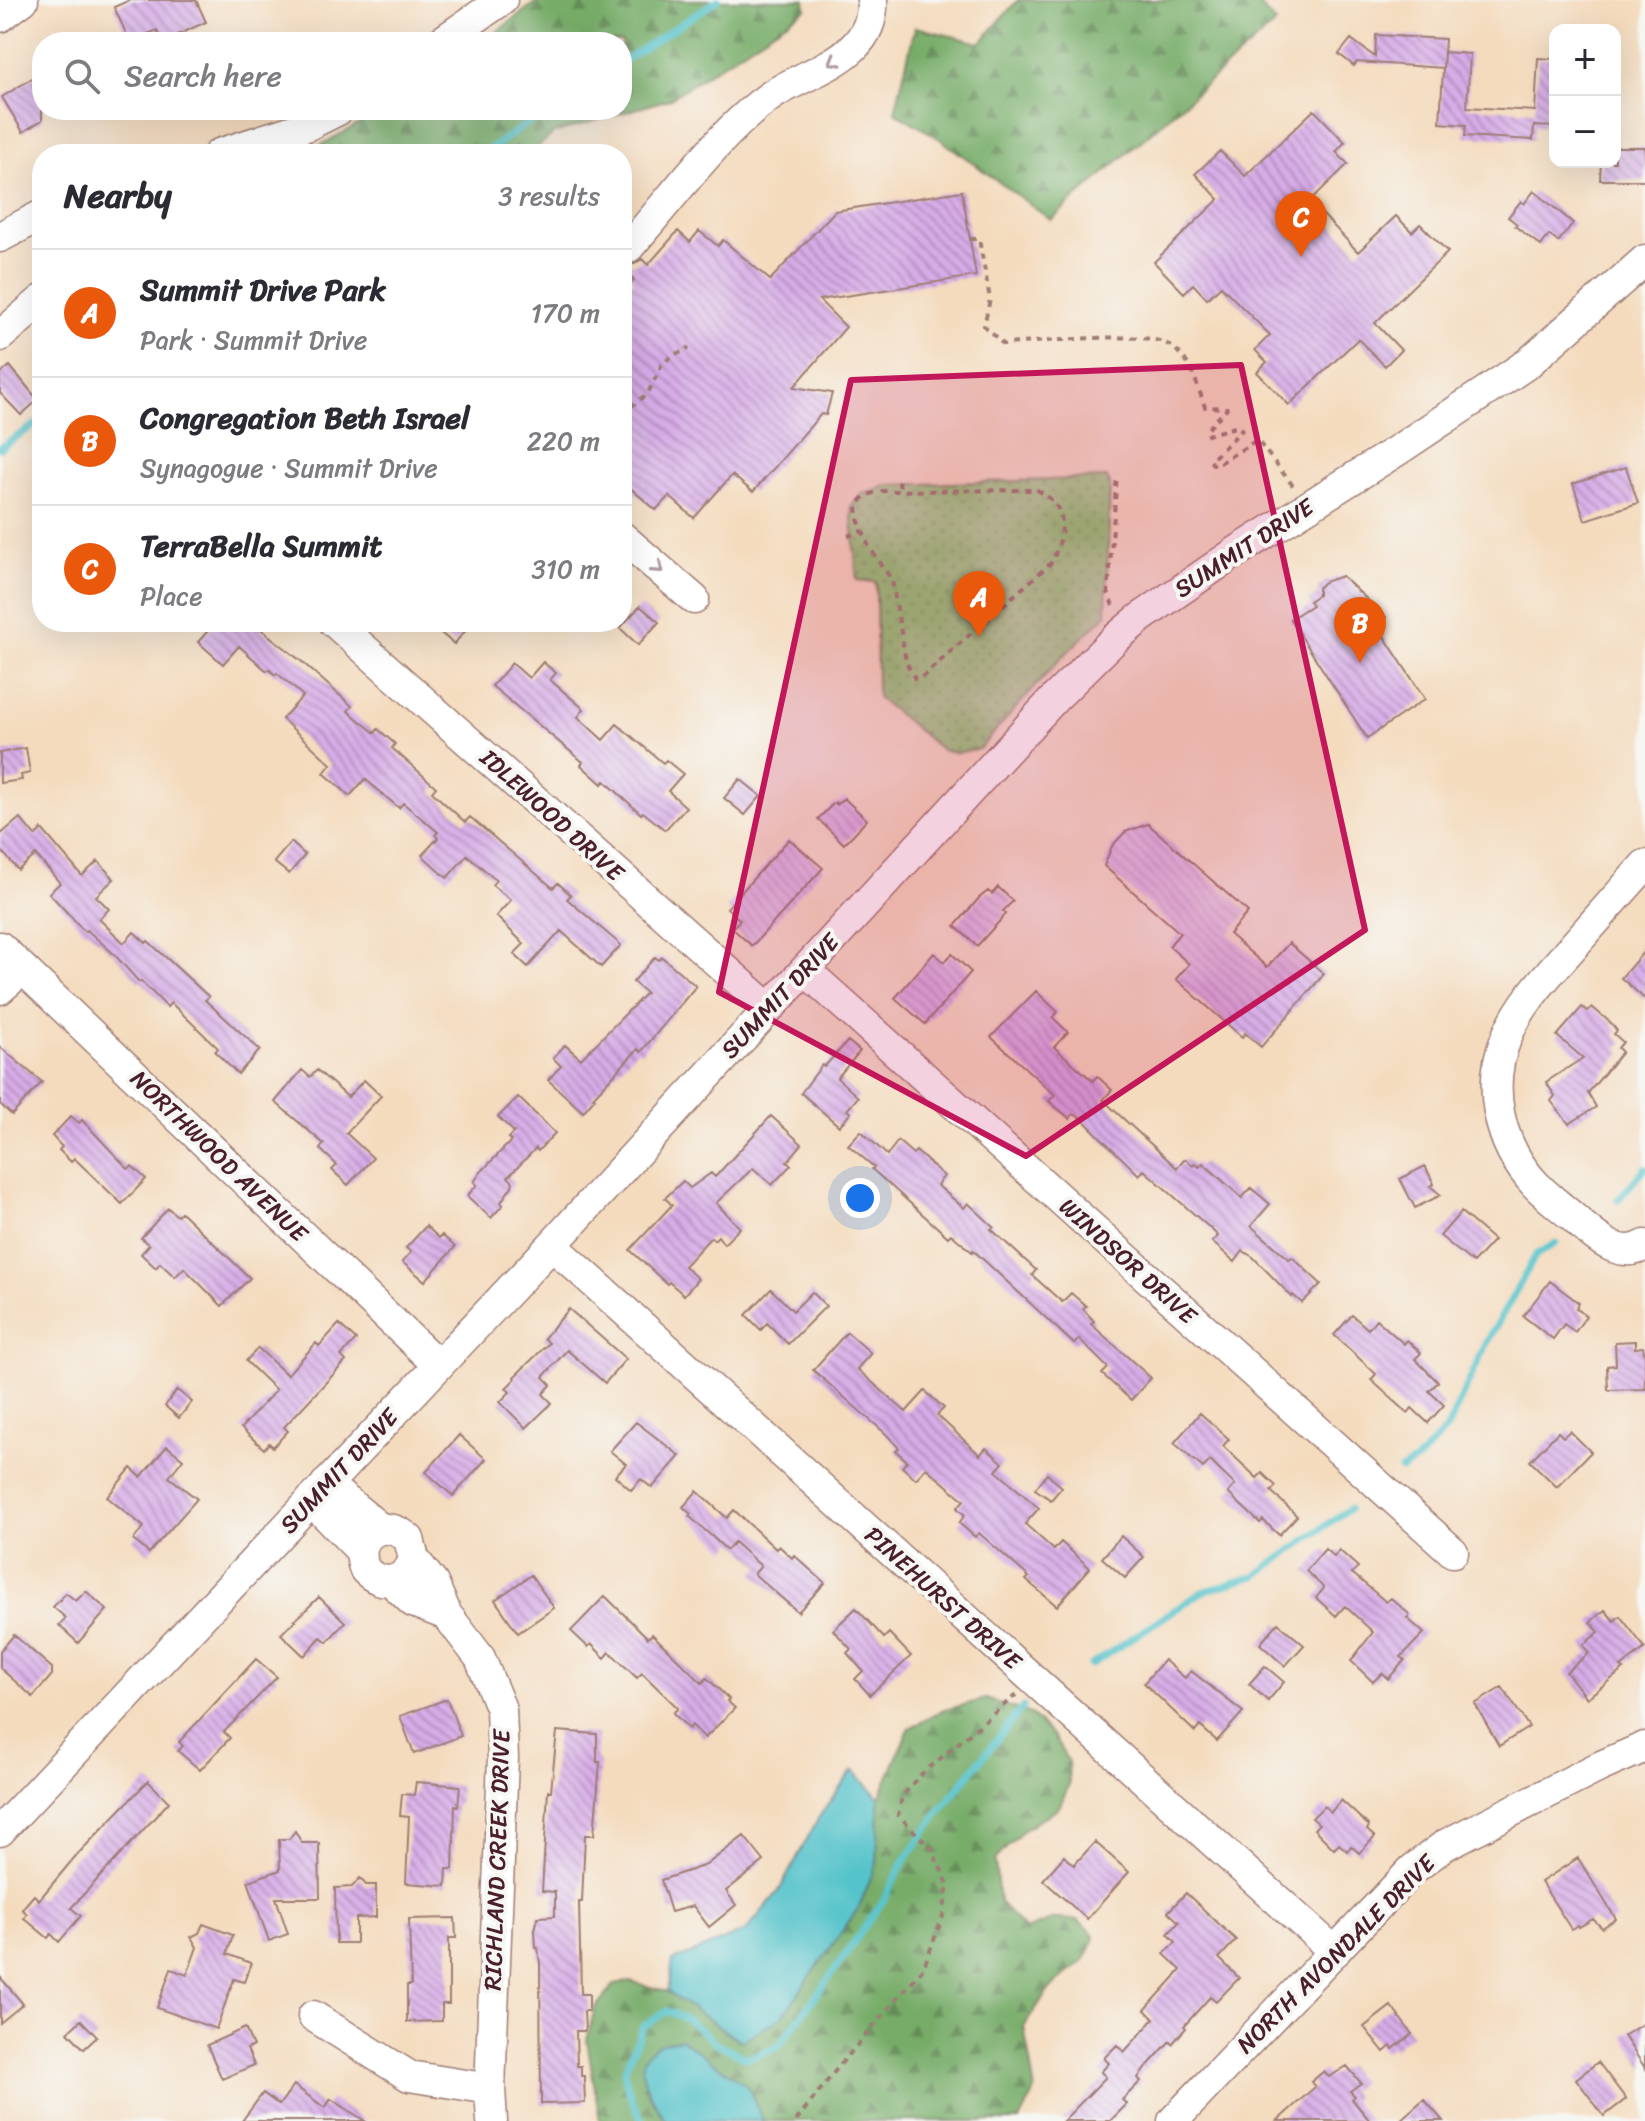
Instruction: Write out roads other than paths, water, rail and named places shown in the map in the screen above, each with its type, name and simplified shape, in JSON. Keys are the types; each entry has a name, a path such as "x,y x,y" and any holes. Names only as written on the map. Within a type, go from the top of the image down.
{"street":[{"path":"0,17 23,0"},
{"path":"456,32 502,0"},
{"path":"632,244 744,117 771,96 856,47 867,31 873,14 872,0"},
{"path":"250,144 318,120"},
{"path":"2,232 32,219"},
{"name":"SUMMIT DRIVE","path":"0,1831 552,1245 1054,699 1115,639 1140,618 1236,552 1527,364 1645,260"},
{"path":"0,336 32,309"},
{"path":"632,546 694,599"},
{"name":"IDLEWOOD DRIVE","path":"345,632 769,1008"},
{"path":"1645,865 1517,1015 1506,1037 1497,1083 1497,1109 1504,1131 1515,1156 1534,1183 1607,1245 1624,1251 1645,1245"},
{"name":"NORTHWOOD AVENUE","path":"0,947 11,979 438,1365"},
{"name":"WINDSOR DRIVE","path":"805,970 1453,1552"},
{"name":"PINEHURST DRIVE","path":"552,1245 1335,1952"},
{"name":"RICHLAND CREEK DRIVE","path":"318,1492 370,1540"},
{"name":"RICHLAND CREEK DRIVE","path":"370,1540 391,1529 409,1539 414,1559 433,1583 447,1615 480,1658 501,1709 503,1758 490,2089 492,2121"},
{"name":"RICHLAND CREEK DRIVE","path":"370,1540 365,1570 382,1582 392,1582 413,1602 447,1615"},
{"path":"392,1582 410,1570 414,1559"},
{"name":"NORTH AVONDALE DRIVE","path":"1173,2121 1412,1870 1445,1845 1645,1747"},
{"path":"313,2016 409,2076 490,2089"}],"water":[{"path":"853,1770 879,1798 877,1862 859,1907 781,2018 741,2041 668,1992 673,1961 746,1931 779,1891 819,1817"},
{"path":"681,2039 748,2087 763,2121 667,2121 645,2083 643,2063 647,2054 659,2044"}],"waterway":[{"path":"632,56 718,0"},
{"path":"498,144 532,120"},
{"path":"0,448 32,427"},
{"path":"1618,1200 1645,1168"},
{"path":"1401,1470 1416,1461 1447,1429 1486,1344 1536,1255 1556,1243"},
{"path":"1091,1665 1202,1592 1255,1576 1349,1509"},
{"path":"643,2121 632,2101 624,2071 643,2027 667,2011 688,2020 716,2043 747,2058 778,2047 885,1898 903,1863 943,1807 1023,1707"}],"place":[{"name":"TerraBella Summit","path":"1301,257"},
{"name":"Summit Drive Park","path":"979,637"},
{"name":"Congregation Beth Israel","path":"1360,663"}]}
